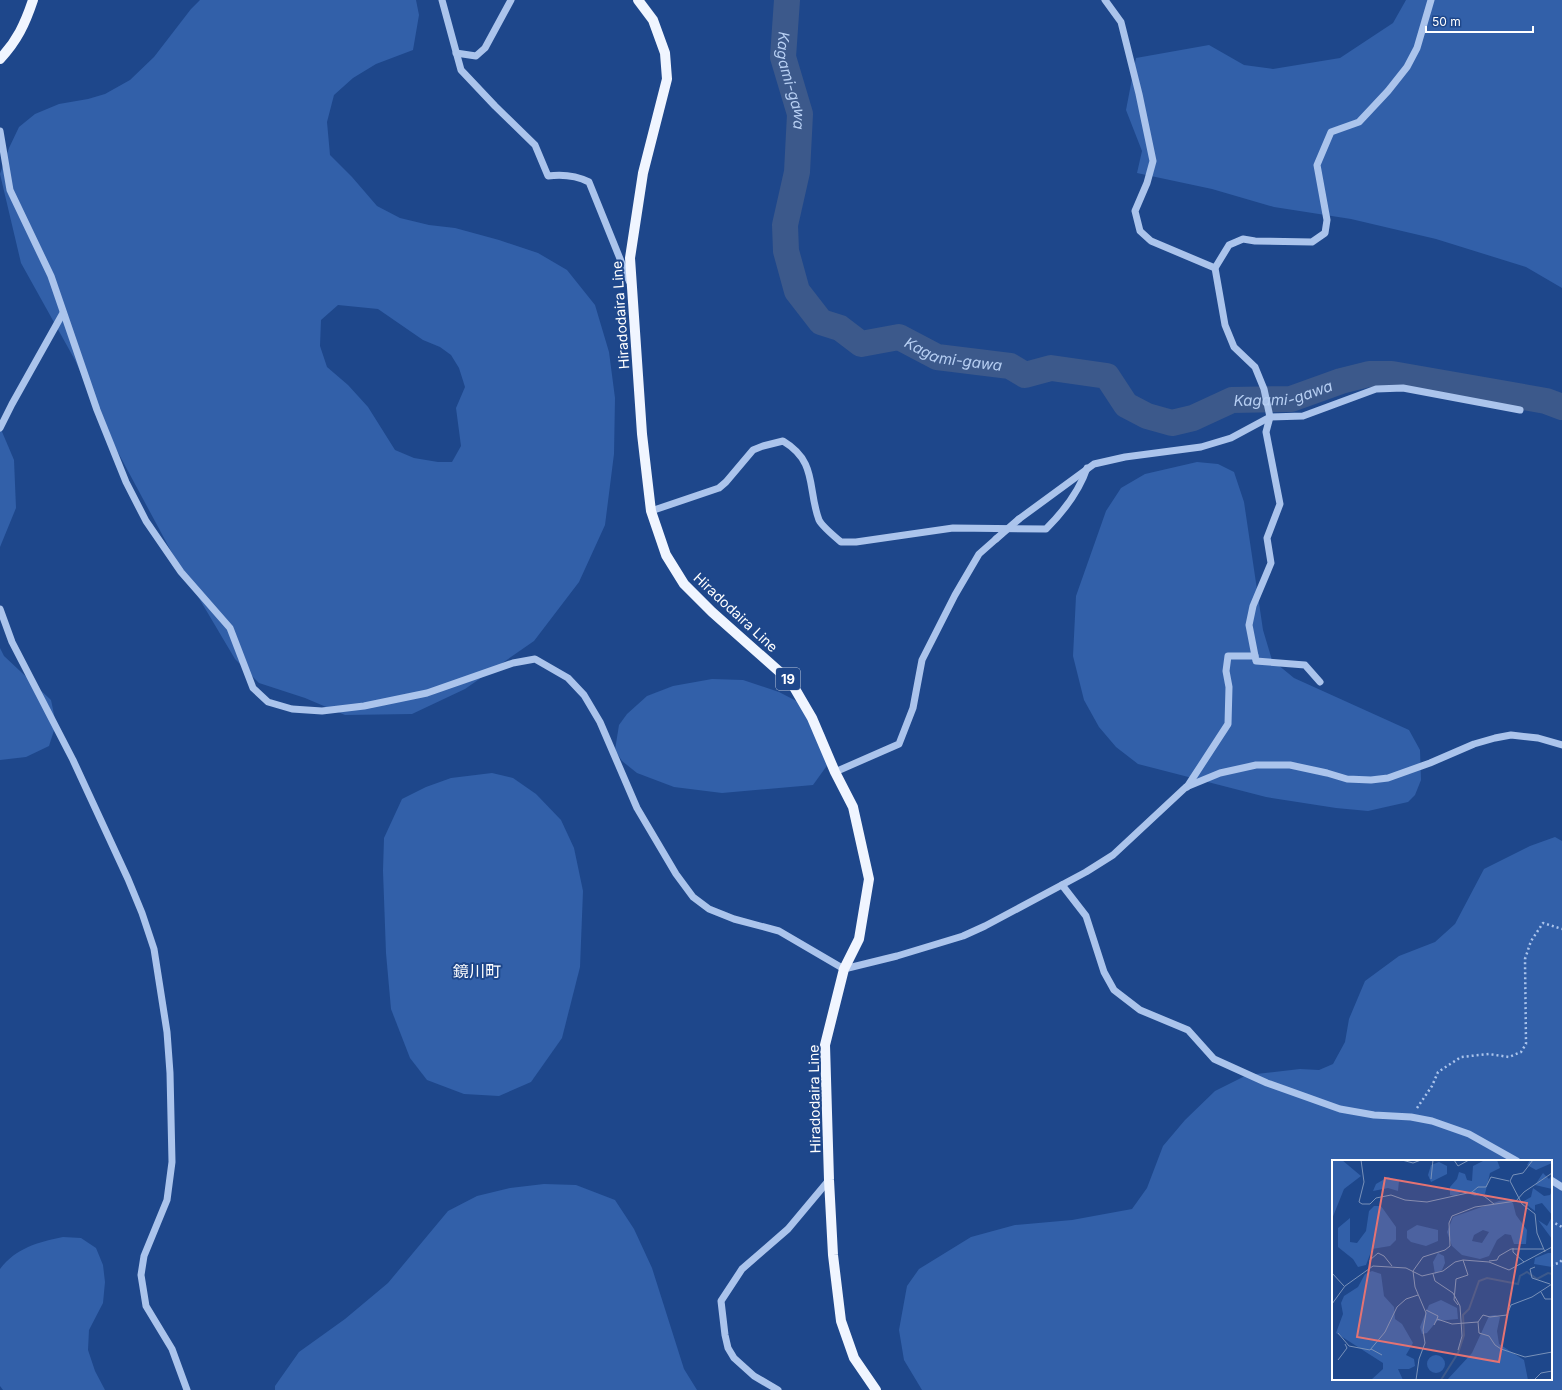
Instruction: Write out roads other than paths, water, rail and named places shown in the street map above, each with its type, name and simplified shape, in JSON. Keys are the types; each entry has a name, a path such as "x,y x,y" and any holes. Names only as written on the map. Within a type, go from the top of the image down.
{"main road":[{"path":"0,59 13,46 26,21 33,0"},
{"name":"Hiradodaira Line","path":"638,0 653,20 664,53 667,79 643,173 630,258 642,434 651,511 666,555 684,584 712,612 791,682 812,718 835,772 853,808 869,879 859,939 844,969 826,1045 829,1180 833,1255 841,1321 854,1358 873,1389"}],"street":[{"path":"442,0 461,70 495,106 536,145 548,176 564,174 579,177 589,182 632,289"},
{"path":"456,53 476,56 485,48 511,0"},
{"path":"1105,0 1120,22 1139,94 1153,160 1147,184 1135,211 1140,231 1151,241 1215,268"},
{"path":"1320,682 1305,665 1256,661 1249,625 1253,606 1271,563 1266,538 1280,504 1266,432 1270,417 1264,389 1255,367 1234,347 1225,325 1215,268 1229,245 1243,239 1255,241 1312,242 1324,233 1327,220 1317,165 1331,132 1359,122 1407,67 1417,48 1431,0"},
{"path":"0,131 10,190 51,276 97,410 126,482 146,521 181,572 230,628 253,688 268,702 292,709 322,711 364,706 427,693 513,663 535,659 568,678 584,695 600,722 637,808 676,874 694,897 709,909 734,919 779,931 844,969 897,956 963,936 985,926 1086,872 1113,854 1186,787 1228,724 1229,686 1226,671 1228,656 1255,656"},
{"path":"0,428 63,313"},
{"path":"835,772 899,744 912,708 922,660 978,554 1020,519 1094,464 1125,456 1202,447 1231,438 1270,417 1303,416 1376,389 1403,388 1520,410"},
{"path":"651,511 719,488 726,482 753,450 783,441 796,448 808,468 820,521 841,542 856,542 953,528 1046,529 1063,512 1082,483 1087,468"},
{"path":"0,609 12,642 73,760 128,879 142,913 154,949 167,1032 170,1073 172,1162 167,1200 144,1256 141,1275 146,1306 172,1349 187,1390"},
{"path":"1186,787 1220,773 1256,765 1290,765 1327,773 1346,779 1371,780 1388,778 1430,764 1474,744 1512,735 1538,738 1562,745"},
{"path":"1062,885 1086,916 1104,972 1114,990 1140,1010 1188,1030 1214,1060 1267,1083 1340,1109 1374,1115 1411,1116 1432,1121 1469,1134 1515,1160"},
{"path":"778,1390 754,1376 734,1358 728,1348 725,1335 721,1301 742,1269 788,1229 829,1180"},
{"path":"1552,1181 1562,1187"}],"waterway":[{"name":"Kagami-gawa","path":"787,0 783,57 800,114 797,172 785,225 786,251 797,291 821,322 840,328 861,344 899,337 937,357 1010,366 1025,375 1051,368 1107,376 1126,405 1147,416 1172,423 1193,418 1232,400 1291,399 1341,381 1369,374 1392,374 1546,401 1562,407"}],"district":[{"name":"鏡川町","path":"477,971"}]}
